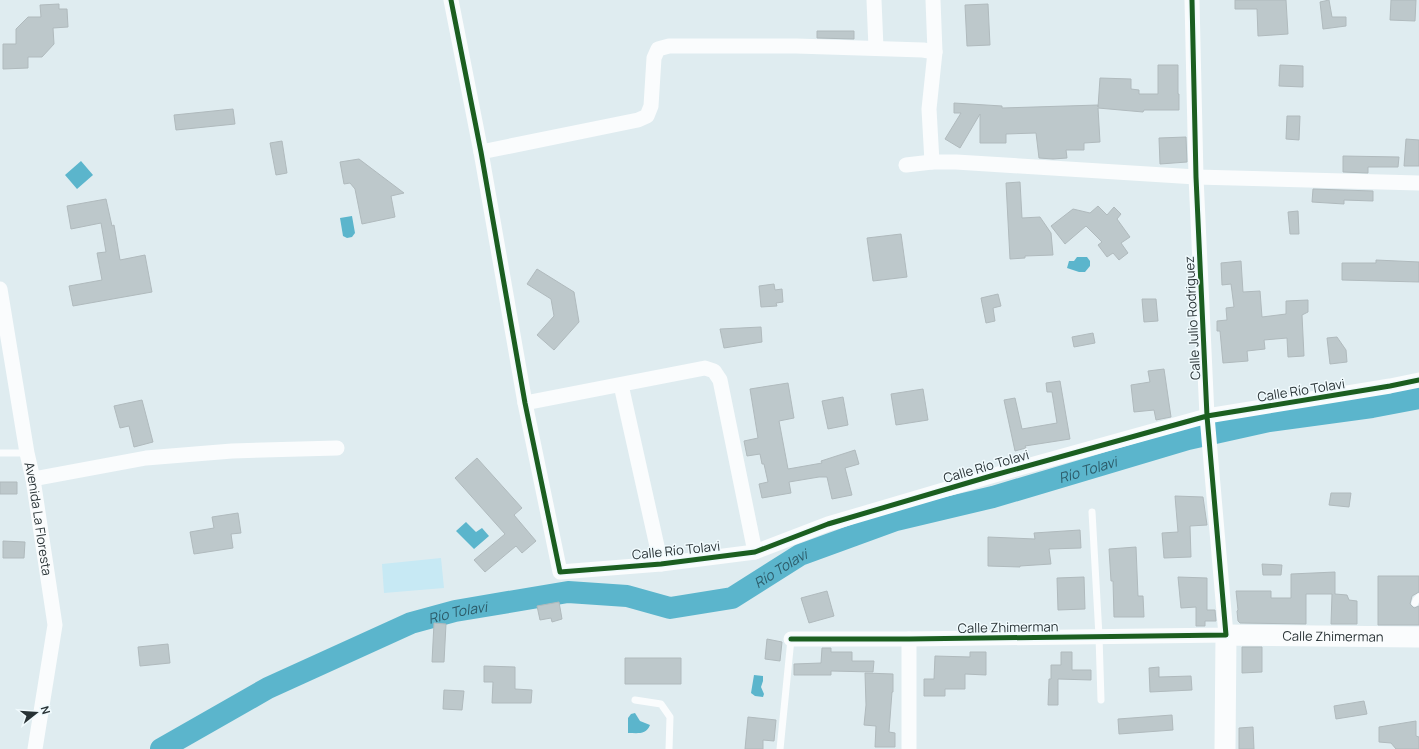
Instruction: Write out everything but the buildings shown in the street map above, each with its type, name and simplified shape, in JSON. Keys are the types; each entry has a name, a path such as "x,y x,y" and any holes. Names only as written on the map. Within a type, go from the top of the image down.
{"main road":[{"name":"Calle Zhimerman","path":"1226,635 1416,635"},
{"name":"Calle Julio Rodriguez","path":"1225,749 1226,635"}],"street":[{"path":"451,0 481,152 525,403 705,368 714,372 720,380 755,552"},
{"path":"874,0 876,48"},
{"path":"932,162 929,109 935,52 934,0"},
{"name":"Calle Julio Rodriguez","path":"1192,0 1196,177 1209,444 1226,635"},
{"path":"481,152 638,120 647,116 651,106 654,58 658,49 669,46 796,46 923,50 935,52"},
{"path":"906,164 956,162 1196,177 1419,183"},
{"name":"Avenida La Floresta","path":"0,289 27,453 33,479 55,624 35,749"},
{"name":"Calle Río Tolavi","path":"525,403 560,572 661,564 755,552 828,524 991,476 1208,422 1419,380"},
{"path":"621,385 661,564"},
{"path":"33,479 146,458 232,451 337,448"},
{"name":"Calle Zhimerman","path":"791,639 1226,635"},
{"path":"909,639 909,749"}],"lane":[{"path":"0,453 27,453"},
{"path":"1092,512 1101,700"},
{"path":"780,749 791,639"},
{"path":"635,700 661,704 666,710 670,717 669,749"}],"shaded area":[{"path":"441,558 444,588 384,593 382,564"}],"water":[{"path":"81,161 93,175 77,189 65,175"},
{"path":"352,216 355,233 352,237 347,238 343,236 340,218"},
{"path":"1077,257 1087,257 1090,261 1090,266 1085,272 1079,272 1067,268 1069,261 1074,261"},
{"path":"466,522 476,532 482,528 489,536 474,549 456,531"},
{"path":"754,675 763,676 761,687 764,694 763,697 755,696 751,693"},
{"path":"635,713 640,721 650,725 644,732 628,733 628,718 631,714"}],"waterway":[{"name":"Río Tolavi","path":"161,749 268,688 411,623 455,611 568,592 627,596 670,608 732,598 800,555 896,520 993,497 1188,439 1269,421 1372,407 1419,398"}],"cycle path":[{"path":"451,0 481,152 525,403 560,572 661,564 755,552 828,524 991,476 1207,416 1419,380"},
{"path":"791,639 1226,635 1207,416 1196,177 1192,0"}]}
